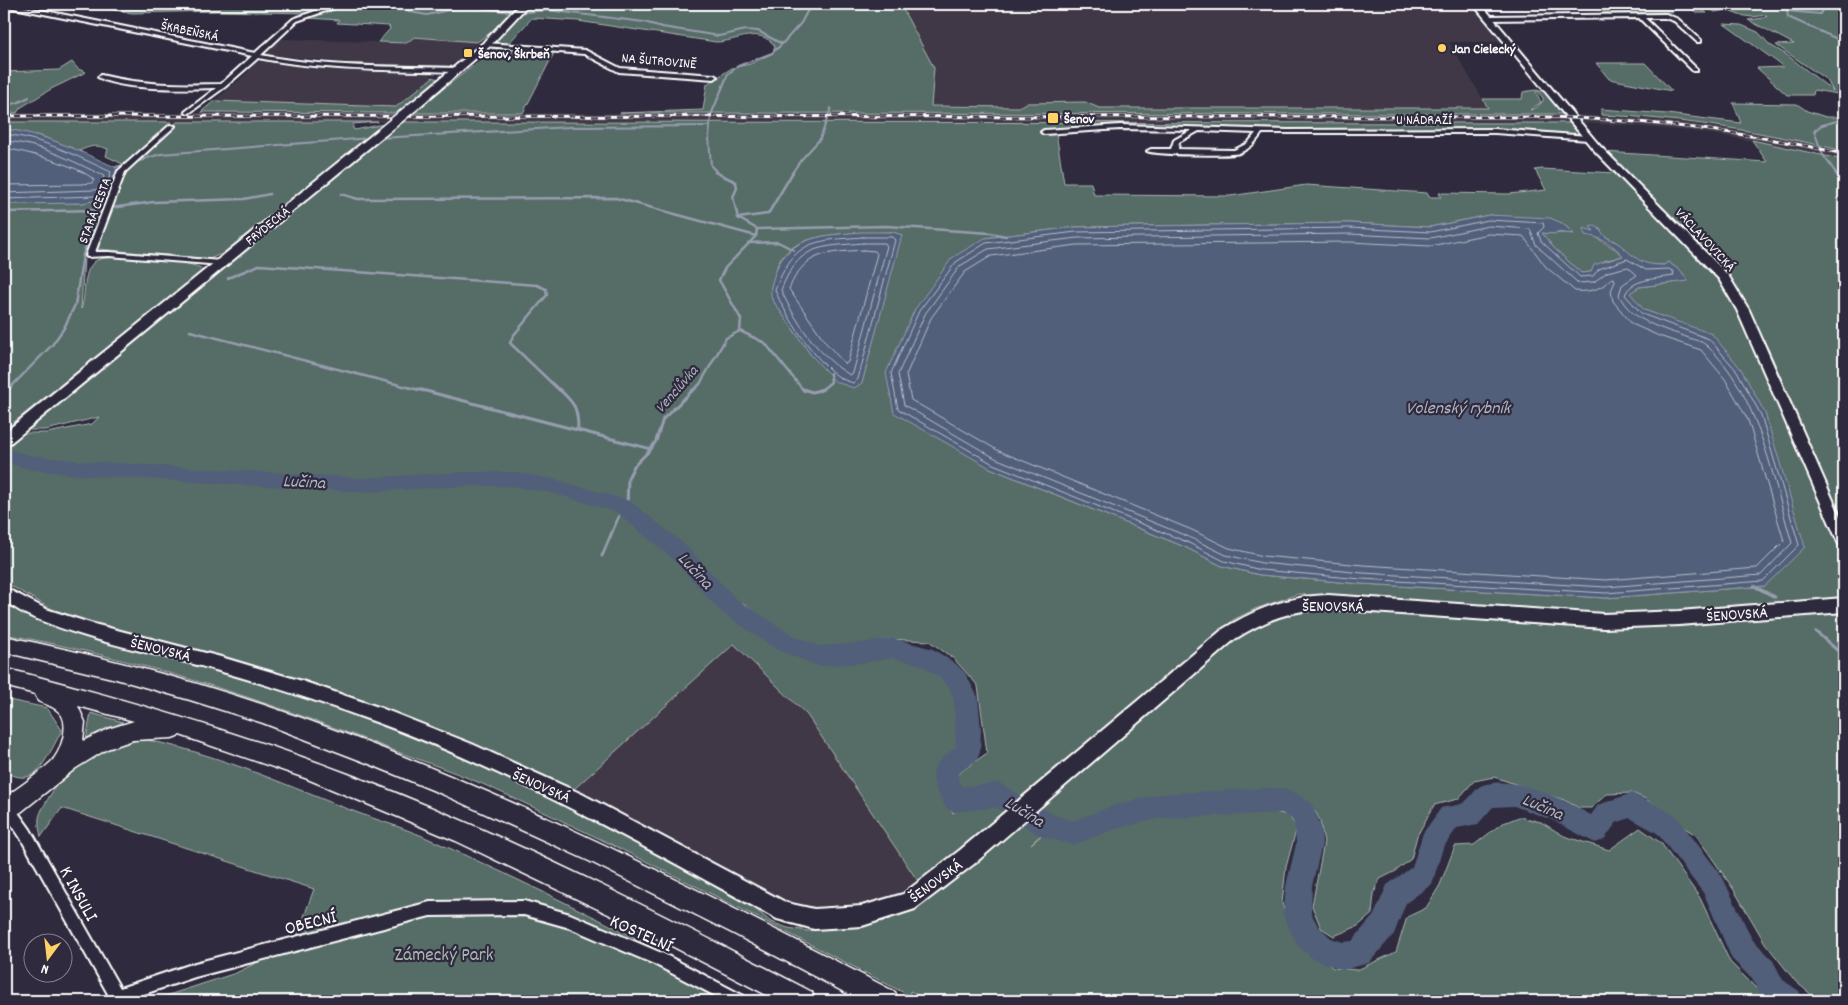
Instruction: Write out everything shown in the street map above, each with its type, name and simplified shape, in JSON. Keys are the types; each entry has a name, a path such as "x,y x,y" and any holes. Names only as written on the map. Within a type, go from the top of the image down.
{"highway":[{"path":"4,644 133,675 227,702 298,726 379,757 458,789 682,894 886,1001"},
{"path":"4,678 108,703 227,740 348,784 520,859 681,937 803,1001"},
{"path":"4,678 13,687 51,697 66,706 72,714 75,723 74,738 58,768"},
{"path":"6,809 58,768 100,741 139,729 172,729 227,740"}],"main road":[{"name":"FRÝDECKÁ","path":"4,440 457,70 486,45 523,5"},
{"name":"ŠENOVSKÁ","path":"4,592 41,614 114,636 221,664 302,689 381,716 466,750 575,800 784,912 814,919 862,916 908,902 967,857 1229,634 1253,619 1281,607 1308,601 1604,621 1687,617 1844,605"}],"street":[{"name":"ŠKRBEŇSKÁ","path":"4,4 254,56 329,65 457,70"},
{"name":"VÁCLAVOVICKÁ","path":"1477,4 1588,138 1724,277 1743,310 1844,540"},
{"path":"188,112 222,86 295,20 335,6"},
{"path":"1640,16 1695,70"},
{"path":"1488,18 1671,17 1699,41"},
{"name":"NA ŠUTROVINĚ","path":"486,45 584,52 619,70 714,77"},
{"path":"101,77 121,83 145,85 222,86"},
{"name":"STARÁ CESTA","path":"172,126 122,171 90,255 109,254 221,263"},
{"name":"U NÁDRAŽÍ","path":"1044,132 1120,127 1260,131 1495,131 1588,138"},
{"path":"1174,152 1176,141 1202,130"},
{"path":"1151,151 1235,152 1244,149 1254,141 1260,131"},
{"name":"K INSULI","path":"6,809 25,833 114,999"},
{"name":"OBECNÍ","path":"114,999 194,970 430,909 524,908"},
{"name":"KOSTELNÍ","path":"524,908 570,921 650,955 740,1001"}],"shaded area":[{"path":"900,4 1473,4 1505,42 1449,42 1488,108 1099,108 1085,102 1027,103 1018,107 931,106 934,68"},
{"path":"414,37 477,42 463,52 466,53 461,60 444,67 370,65 263,54 279,39 407,43"},
{"path":"257,61 314,68 429,73 433,77 396,107 214,101 246,74"},
{"path":"4,113 1563,114 1669,120 1750,131 1844,151 1844,160 1782,146 1698,132 1623,125 1569,123 4,122"},
{"path":"734,643 807,715 919,883 896,897 851,909 807,907 764,892 682,846 573,790"}],"green space":[{"path":"78,4 335,4 306,13 216,11 132,13"},
{"path":"344,4 518,4 493,31 477,42 414,37 407,43 378,42 390,29 389,26 337,23 339,20 308,18 336,9"},
{"path":"531,4 900,4 934,68 931,106 1018,107 1027,103 1085,102 1099,108 1488,108 1483,99 1522,99 1523,92 1535,90 1541,102 1530,110 1536,108 1543,101 1543,98 1536,90 1545,92 1563,114 620,113 703,110 707,84 732,68 750,64 773,53 775,46 762,37 754,36 716,42 578,21 532,18 508,44 495,42"},
{"path":"1595,4 1696,4 1700,7 1697,7 1707,13 1697,13 1686,5 1681,7 1674,6 1675,10 1671,12 1611,13 1603,12"},
{"path":"1700,4 1839,4 1844,13 1844,95 1814,90 1813,95 1787,95 1757,68 1784,67 1724,24 1741,25 1758,32 1770,45 1787,55 1833,91 1827,80 1776,45 1794,44 1748,20 1764,18 1767,15 1752,17 1726,10 1715,12"},
{"path":"495,47 554,53 523,113 412,113 482,59 485,52 490,52"},
{"path":"72,62 78,69 86,72 51,89 20,108 17,113 4,113 4,72 59,70"},
{"path":"1596,63 1645,63 1672,91 1609,79"},
{"path":"433,77 438,79 397,113 201,112 214,101 396,107"},
{"path":"1733,103 1797,104 1807,111 1826,117 1844,117 1844,151 1723,127 1662,119 1601,115 1601,109 1667,114 1741,123"},
{"path":"4,122 171,122 125,165 106,156 108,149 100,146 93,146 79,151 41,136 4,129"},
{"path":"177,122 378,122 353,124 353,129 355,130 384,124 222,254 209,259 98,249 96,247 127,168 134,163 145,160 141,155"},
{"path":"403,122 1569,123 1577,131 1572,135 1500,129 1294,131 1142,126 1056,133 1064,183 1091,183 1094,195 1230,196 1306,185 1427,193 1429,197 1441,197 1439,193 1509,194 1546,190 1535,170 1542,169 1616,173 1696,252 1711,269 1736,306 1844,559 1844,598 1832,601 1651,613 1544,613 1298,594 1255,609 1233,620 1180,667 1020,799 990,786 977,787 959,793 955,781 958,774 987,753 978,686 954,659 929,641 888,639 857,646 818,648 791,638 741,602 729,612 758,631 770,643 807,658 822,660 859,658 892,653 922,662 943,676 956,694 959,737 955,752 940,764 939,778 953,813 974,803 988,801 1011,807 919,883 807,715 734,644 573,790 468,742 390,711 246,664 109,628 57,612 4,582 4,450 23,433 47,433 92,424 99,417 46,430 29,430","holes":["1489,215 1562,223 1573,233 1541,233 1581,273 1592,272 1604,261 1623,256 1590,231 1600,229 1604,236 1616,242 1638,260 1648,265 1664,265 1668,262 1682,272 1687,281 1639,287 1629,293 1644,310 1666,318 1765,586 1606,598 1362,584 1260,575 1222,566 1185,547 990,468 985,238 1076,227 1349,223 1430,227","893,232 901,236 862,382 811,355 772,299 776,272 778,264 786,252 798,244 829,235"]},
{"path":"1752,140 1844,160 1844,524 1771,355 1741,294 1728,276 1689,235 1604,152 1767,162"},
{"path":"108,198 84,258 81,309 87,273 94,262 101,259 114,257 149,258 184,263 204,270 9,426 4,422 4,405 9,396 4,394 4,204 82,203"},
{"path":"4,601 49,625 302,696 423,740 558,800 736,893 771,922 788,928 808,931 849,927 913,910 943,890 1199,668 1252,627 1283,615 1317,607 1386,611 1447,618 1555,626 1626,626 1844,610 1844,1001 1819,1001 1796,982 1765,943 1734,890 1696,835 1675,822 1646,799 1632,793 1607,794 1591,808 1579,808 1564,800 1494,777 1474,781 1458,799 1434,805 1417,836 1411,859 1396,871 1380,879 1374,893 1372,914 1358,926 1334,936 1321,928 1312,906 1324,842 1320,821 1308,804 1297,798 1283,794 1213,795 1159,801 1112,814 1072,829 1053,824 1031,844 1049,829 1076,836 1118,819 1144,813 1269,811 1288,815 1297,827 1286,867 1282,903 1287,919 1302,941 1333,968 1357,970 1396,952 1407,917 1426,908 1440,885 1455,846 1474,845 1501,824 1519,817 1541,822 1564,836 1609,850 1640,828 1661,843 1700,898 1730,962 1769,1001 930,1001 910,991 910,996 756,916 548,814 470,779 296,714 200,682 102,655 4,634"},
{"path":"4,699 47,708 62,730 44,763 35,773 27,777 6,773 7,754"},
{"path":"91,713 123,722 86,740"},
{"name":"Zámecký Park","path":"142,739 220,760 354,812 420,835 589,915 755,1001 150,1001 236,973 294,944 314,889 62,808 41,837 39,818 41,813 57,785 67,774 77,765 101,752"}],"water":[{"path":"4,129 33,134 75,149 115,167 117,170 108,198 82,203 4,204"},
{"name":"Volenský rybník","path":"1489,215 1550,218 1562,223 1574,234 1542,233 1554,248 1581,273 1591,272 1594,265 1623,256 1606,242 1596,237 1585,235 1583,228 1594,231 1590,226 1598,227 1603,234 1639,260 1656,265 1664,265 1668,262 1682,272 1688,281 1639,287 1630,293 1644,310 1712,334 1741,369 1765,413 1805,547 1765,586 1606,598 1362,584 1260,575 1222,566 1185,547 990,468 894,413 886,373 915,309 952,258 985,238 1076,227 1349,223 1430,227"},
{"path":"862,232 893,232 902,235 862,383 854,388 836,382 811,355 772,299 771,289 781,260 799,244 823,236"}],"waterway":[{"name":"Venclůvka","path":"400,4 410,12 427,15 466,6 517,13 547,10 644,22 662,27 719,36 746,30 758,31 782,44"},
{"path":"782,44 801,23 811,4"},
{"path":"1816,4 1822,10 1820,14 1787,11 1788,17 1844,42"},
{"name":"Venclůvka","path":"710,126 711,115 728,74 738,66 772,53 782,44"},
{"path":"4,105 17,103 29,97"},
{"path":"792,173 820,139 831,108"},
{"path":"1836,173 1823,155 1814,131 1822,125 1844,119"},
{"path":"380,138 570,127 710,126"},
{"name":"Venclůvka","path":"710,126 711,166 718,173"},
{"path":"116,167 161,154 371,138"},
{"name":"Venclůvka","path":"715,172 736,182 737,188 733,197 738,218"},
{"path":"738,218 768,214 793,172"},
{"path":"1835,172 1844,185"},
{"path":"96,210 154,202 244,199 270,194"},
{"path":"341,194 358,199 616,198 756,236"},
{"path":"4,212 96,210"},
{"path":"7,391 52,345 64,328 75,305 83,255 96,210"},
{"name":"Venclůvka","path":"738,218 757,229"},
{"path":"757,229 886,226 990,233 1006,236"},
{"name":"Venclůvka","path":"756,236 757,229"},
{"name":"Venclůvka","path":"749,243 756,236"},
{"path":"749,243 778,242 794,250"},
{"name":"Venclůvka","path":"740,331 741,319 719,280 725,268 749,243"},
{"path":"228,278 259,265 537,285 546,289 547,295 513,336 510,343 560,391"},
{"path":"190,331 423,391"},
{"name":"Venclůvka","path":"693,391 700,384 726,338 740,331"},
{"path":"740,331 765,343 804,391"},
{"path":"822,389 831,382 830,373"},
{"path":"418,389 651,449"},
{"path":"559,389 569,399 576,411 578,430"},
{"name":"Venclůvka","path":"651,449 656,441 663,419 694,389"},
{"path":"803,389 812,392 822,389"},
{"path":"4,394 7,391"},
{"name":"Venclůvka","path":"627,507 628,478 634,466 651,449"},
{"name":"Lučina","path":"4,455 28,462 80,468 363,485 467,479 512,479 553,486 623,506 677,550 728,605 784,642 818,656 862,653 892,648 925,656 948,671 957,680 966,697 969,730 968,752 946,769 946,781 955,800 999,795 1048,826 1073,833 1118,816 1161,806 1266,800 1286,801 1302,812 1308,827 1309,844 1299,886 1297,915 1308,936 1323,949 1343,956 1359,953 1384,924 1396,894 1423,875 1432,842 1450,817 1469,815 1487,795 1514,794 1560,811 1595,831 1607,814 1632,805 1666,824 1713,885 1742,949 1762,969 1773,990 1789,1001"},
{"path":"602,556 623,506"},
{"path":"1754,586 1775,597"},
{"path":"1816,632 1844,656"}],"railway":[{"path":"4,116 1549,117 1624,121 1698,128 1771,139 1844,154"}],"place":[{"name":"Jan Cielecký","path":"1442,48"},
{"name":"Šenov, Škrbeň","path":"468,53"},
{"name":"Šenov","path":"1053,118"}]}
